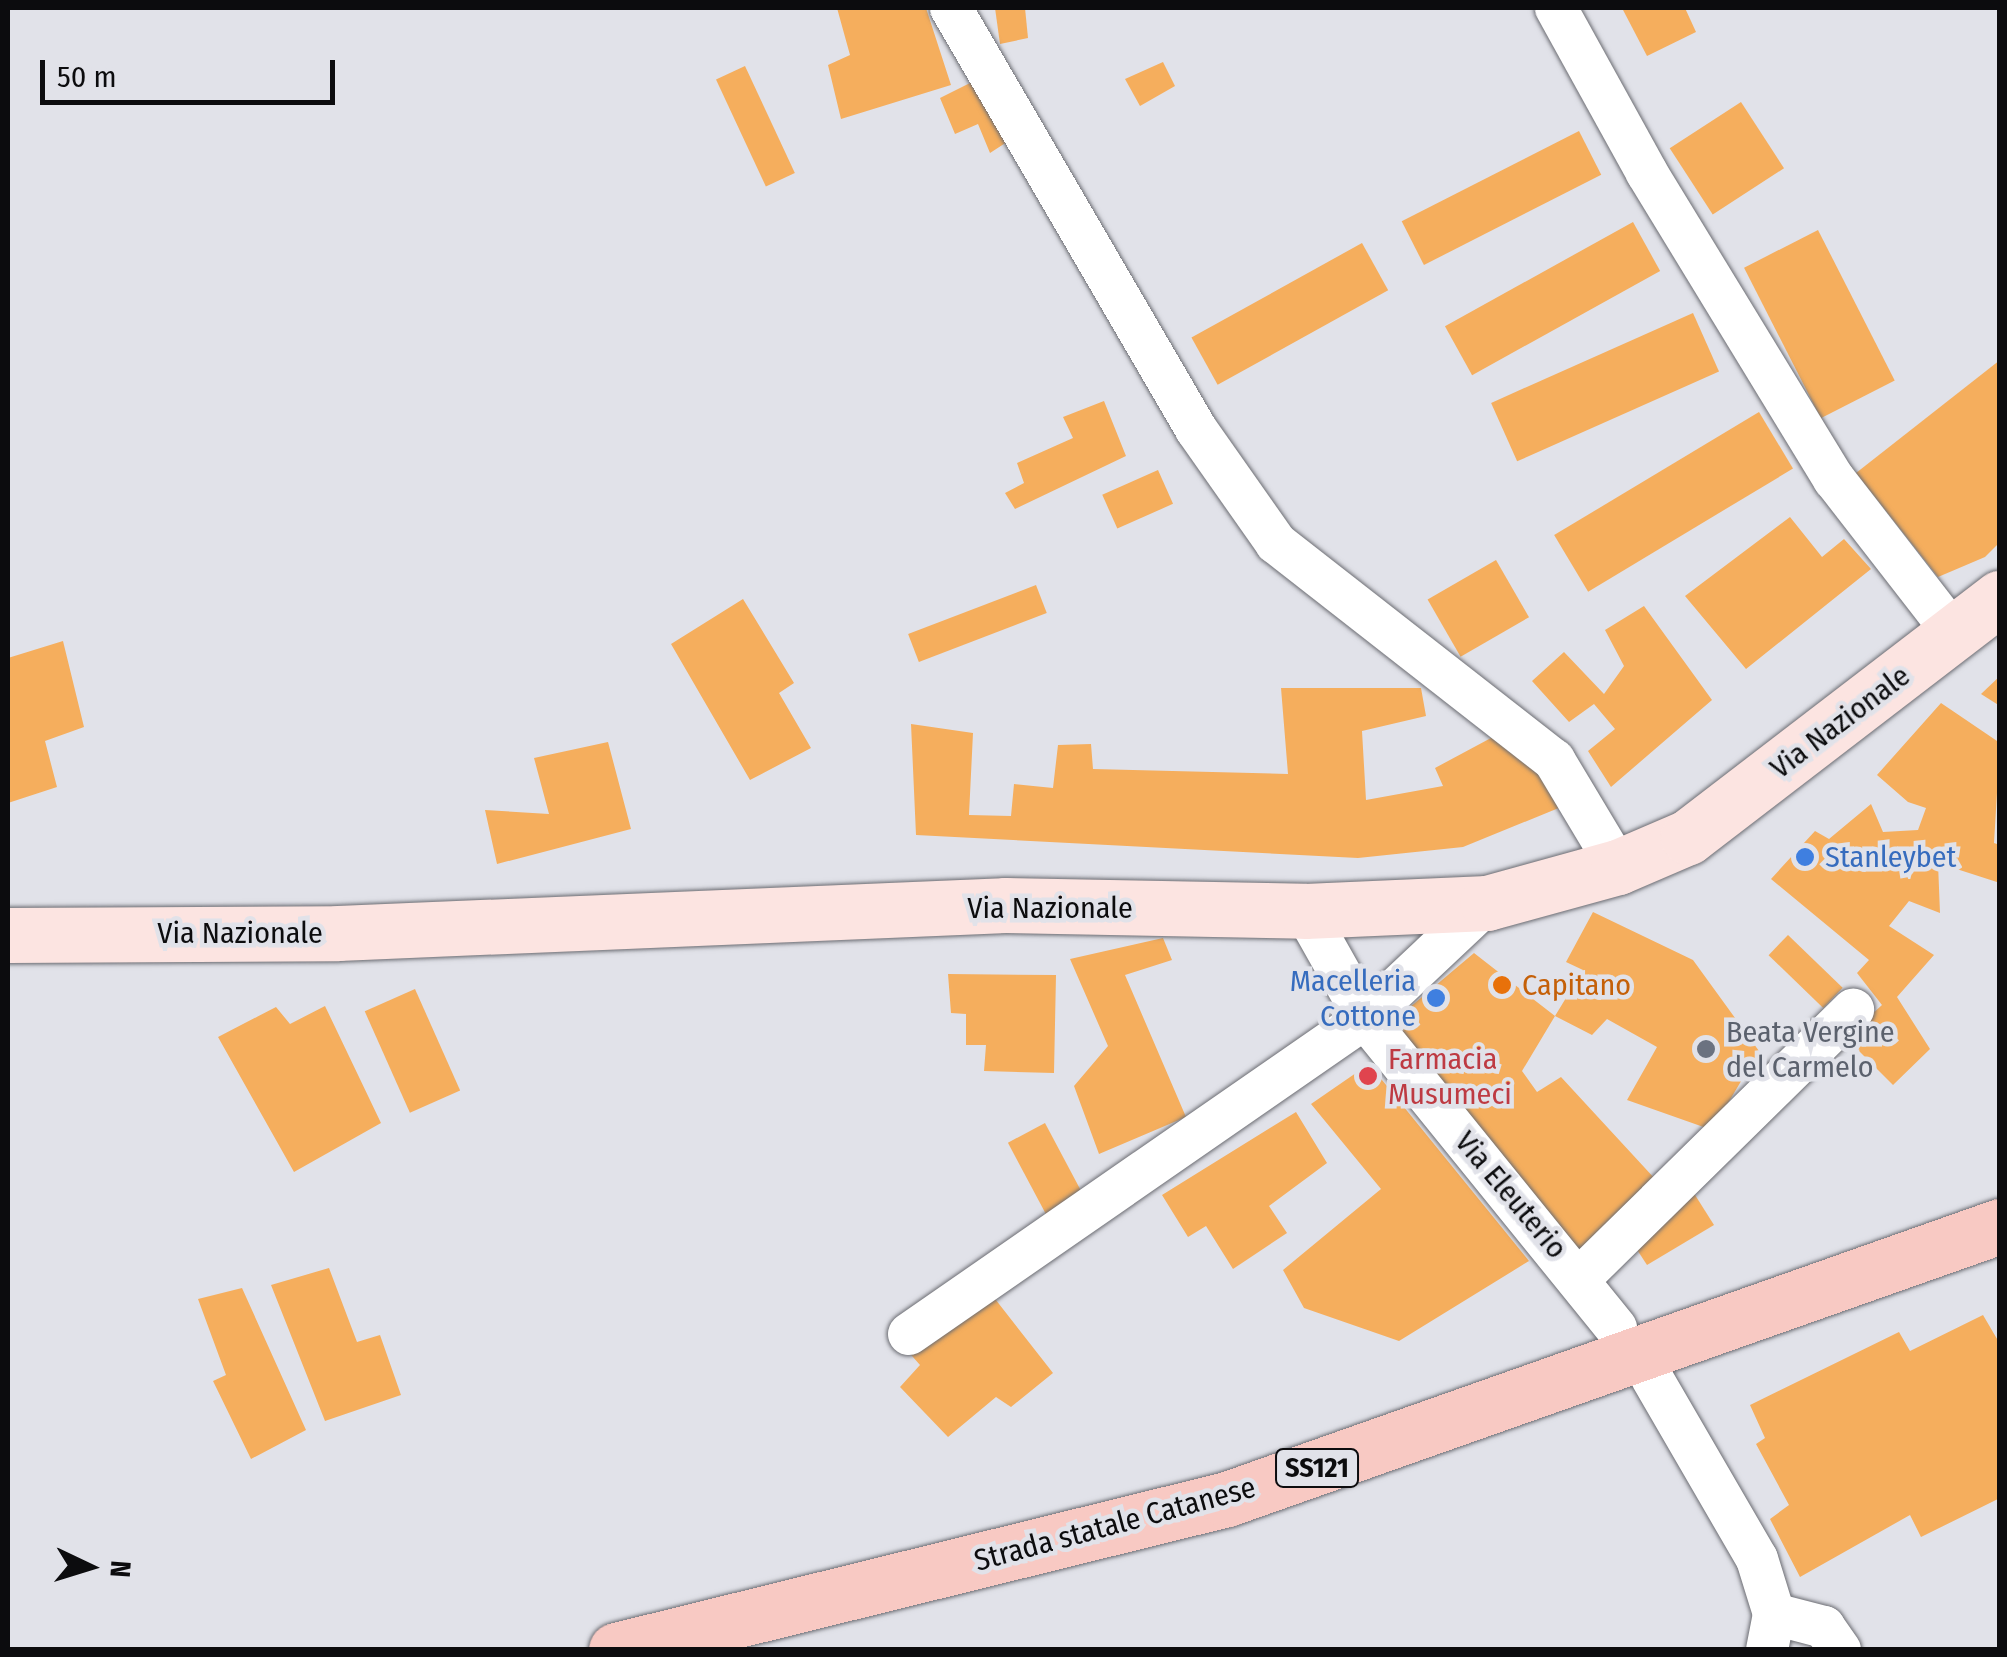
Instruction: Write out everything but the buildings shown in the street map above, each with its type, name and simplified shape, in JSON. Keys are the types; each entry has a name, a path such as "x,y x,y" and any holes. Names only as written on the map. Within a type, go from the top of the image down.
{"main road":[{"name":"Via Nazionale","path":"8,935 338,932 1005,905 1305,911 1486,903 1618,867 1688,837 2000,598"},
{"name":"Strada statale Catanese","path":"616,1650 1227,1499 2000,1226"}],"street":[{"path":"951,8 1196,429 1276,544 1554,760 1618,867"},
{"path":"1556,8 1647,173 1834,478 1955,635"},
{"path":"909,1334 1365,1018 1486,903"},
{"name":"Via Eleuterio","path":"1305,911 1365,1018 1580,1278 1616,1328"},
{"path":"1580,1278 1853,1010"},
{"path":"1652,1378 1757,1558 1771,1632 1824,1627 1840,1650"}],"place":[{"name":"Stanleybet","path":"1805,857"},
{"name":"Capitano","path":"1502,985"},
{"name":"Macelleria Cottone","path":"1436,998"},
{"name":"Beata Vergine del Carmelo","path":"1706,1049"},
{"name":"Farmacia Musumeci","path":"1368,1076"}]}
